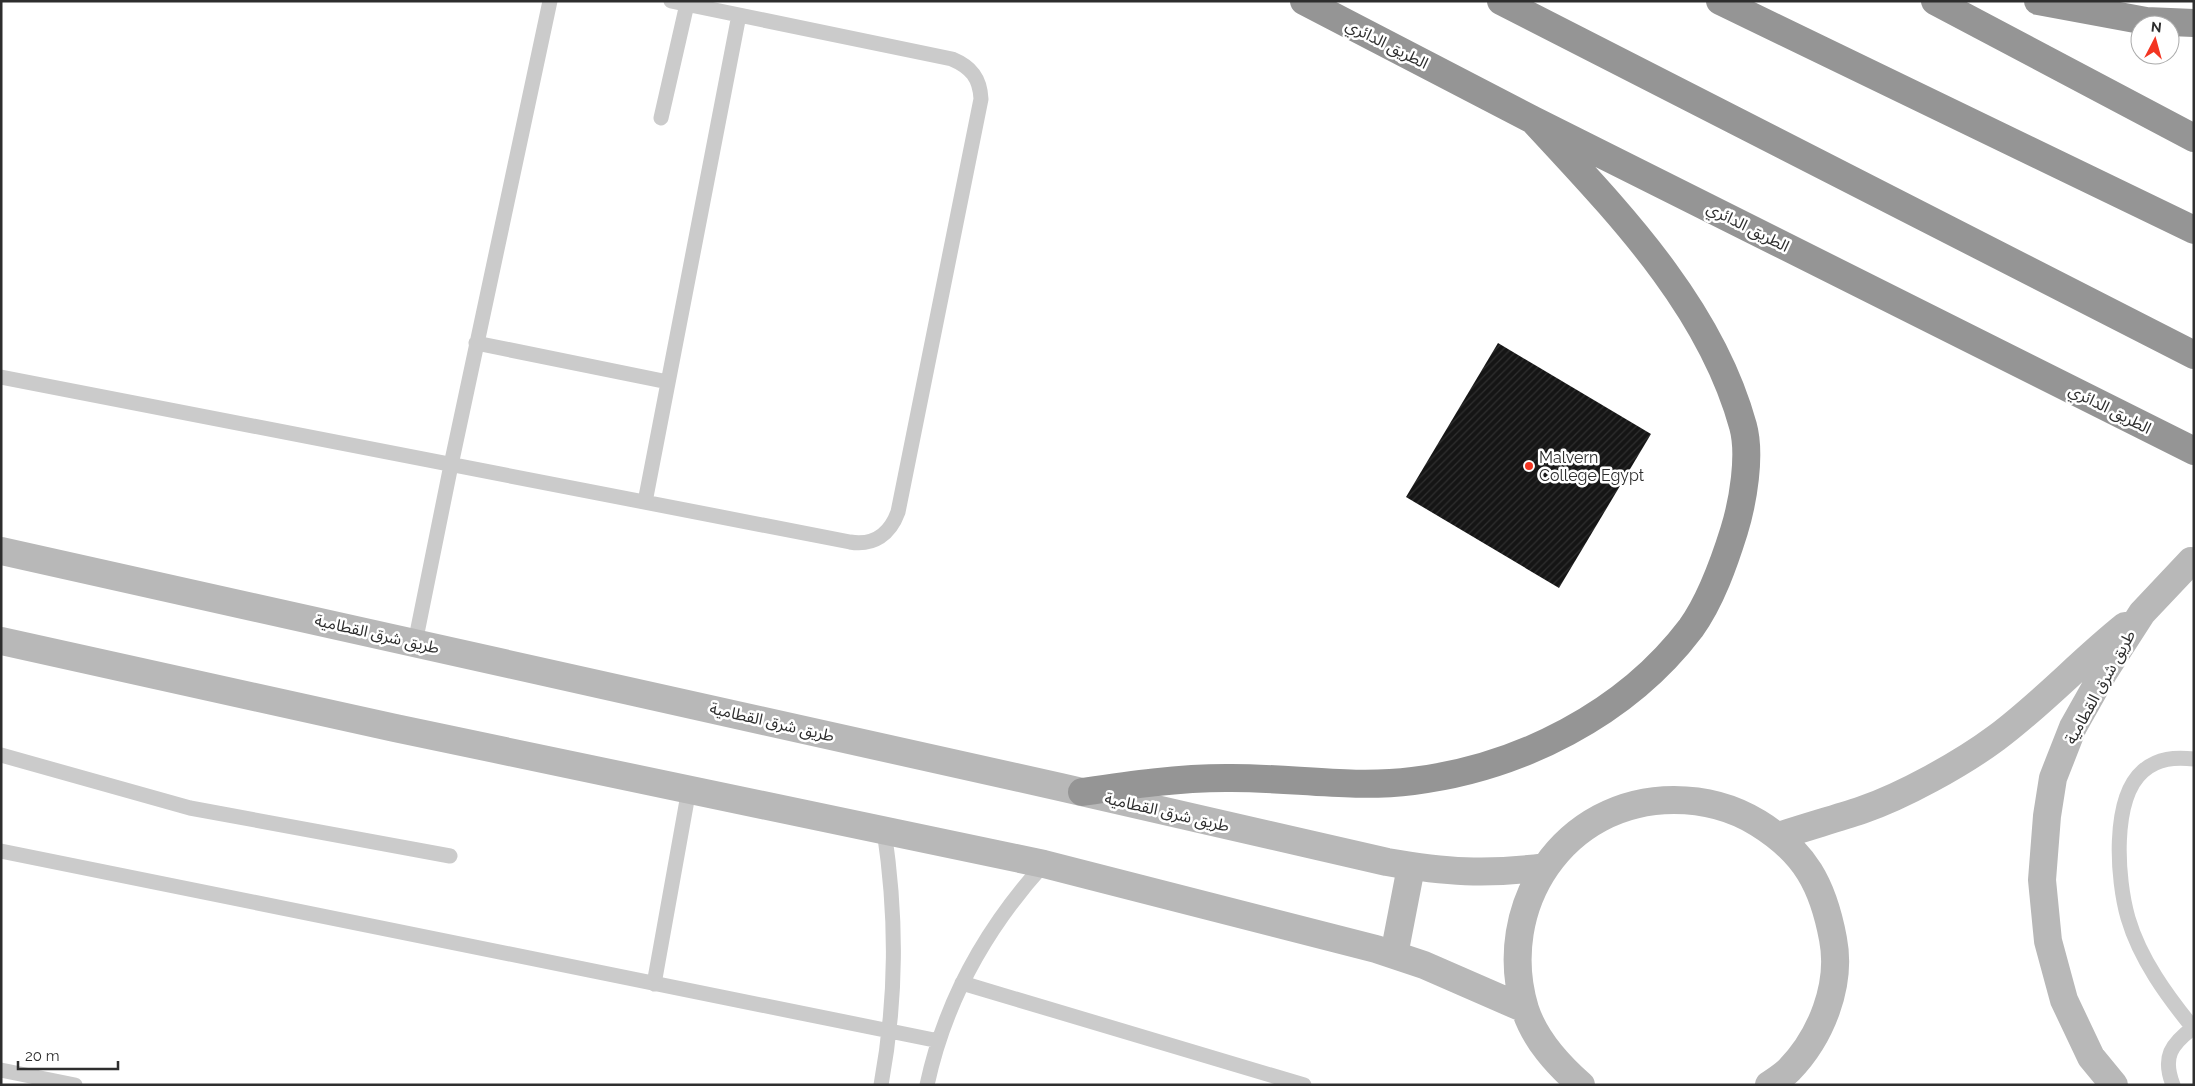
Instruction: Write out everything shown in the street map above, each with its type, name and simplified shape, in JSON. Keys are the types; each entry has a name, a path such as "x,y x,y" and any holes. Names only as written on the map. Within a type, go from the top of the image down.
{"highway":[{"name":"الطريق الدائري","path":"1304,1 1533,120 2194,451"},
{"path":"1501,1 2194,355"},
{"path":"1720,1 2194,230"},
{"path":"1934,1 2194,138"},
{"path":"2038,1 2146,21 2194,23"},
{"path":"1082,792 1133,784 1228,778 1349,785 1414,781 1480,767 1542,746 1608,707 1655,668 1692,626 1722,570 1740,511 1746,471 1745,430 1726,372 1696,316 1624,218 1533,120"}],"street":[{"name":"طريق شرق القطامية","path":"1,550 1411,867 1466,873 1506,872 1544,867"},
{"name":"طريق شرق القطامية","path":"2114,1085 2091,1057 2064,1000 2048,941 2042,880 2046,816 2053,778 2073,727 2104,672 2142,613 2191,561"},
{"path":"1779,836 1863,809 1906,791 1987,744 2046,697 2096,649 2142,613"},
{"path":"1,642 386,726 1044,864 1394,955 1424,965 1525,1010"},
{"path":"1581,1085 1547,1051 1525,1010 1517,974 1518,936 1527,900 1544,867 1575,835 1612,812 1654,800 1698,800 1741,813 1779,836 1808,868 1827,908 1835,951 1831,995 1815,1036 1788,1071 1770,1085"},
{"path":"1394,955 1411,867"}],"lane":[{"path":"415,643 450,465 550,1"},
{"path":"1,377 859,544 877,540 887,533 894,523 898,512 981,99 980,88 971,69 952,58 671,1"},
{"path":"661,118 687,4"},
{"path":"645,502 739,15"},
{"path":"476,343 668,382"},
{"path":"1,755 84,780 190,808 450,856"},
{"path":"2173,1085 2168,1068 2169,1056 2173,1046 2193,1028 2154,976 2140,948 2128,918 2123,894 2119,855 2126,802 2132,785 2143,771 2158,761 2176,757 2194,759"},
{"path":"654,984 690,789"},
{"path":"881,1085 890,1032 894,933 891,881 884,830"},
{"path":"1,851 939,1041"},
{"path":"927,1085 939,1041 962,983 978,950 1020,891 1044,864"},
{"path":"962,983 1304,1085"},
{"path":"1,1070 75,1085"}],"building":[{"name":"Malvern College Egypt","path":"1498,343 1651,434 1559,588 1406,497"}],"place":[{"name":"Malvern College Egypt","path":"1529,466"}]}
